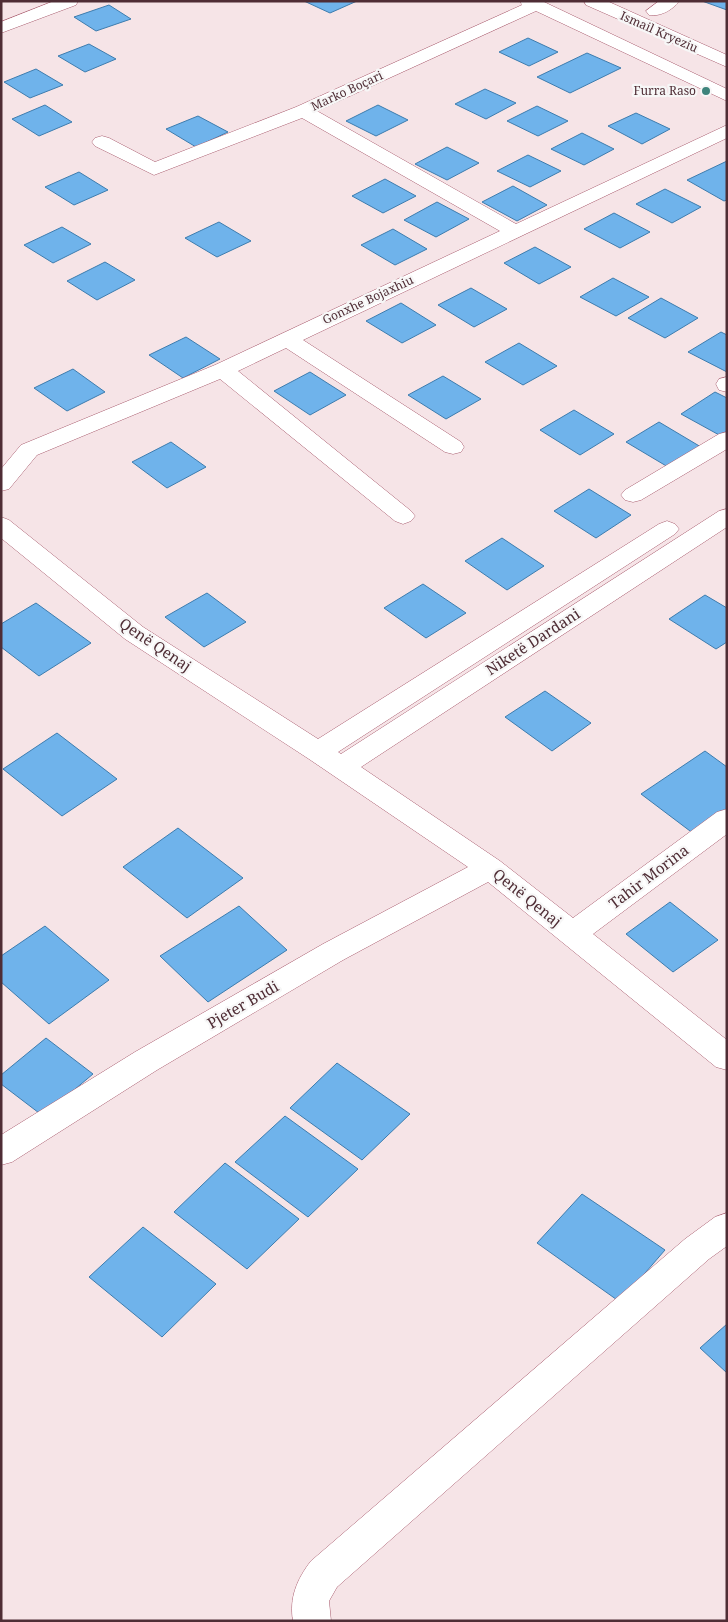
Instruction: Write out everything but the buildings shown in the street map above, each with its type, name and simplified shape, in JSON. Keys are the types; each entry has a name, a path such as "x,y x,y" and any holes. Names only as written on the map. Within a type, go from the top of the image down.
{"street":[{"path":"1,28 70,1"},
{"path":"532,3 727,96"},
{"name":"Marko Boçari","path":"102,142 154,169 303,112 532,3"},
{"path":"567,20 597,3"},
{"name":"Ismail Kryeziu","path":"597,3 727,62"},
{"name":"Ismail Kryeziu","path":"648,8 672,10"},
{"path":"303,112 514,231"},
{"name":"Gonxhe Bojaxhiu","path":"1,484 29,450 223,370 727,131"},
{"path":"287,339 453,447"},
{"path":"223,370 403,516"},
{"path":"632,495 727,439"},
{"name":"Niketë Dardani","path":"340,768 727,516"},
{"name":"Qenë Qenaj","path":"1,524 134,633 318,752 490,868 727,1058"},
{"path":"318,752 667,529"},
{"name":"Tahir Morina","path":"572,934 727,819"},
{"name":"Pjeter Budi","path":"1,1152 146,1061 333,952 490,868"},
{"path":"312,1621 309,1604 313,1587 324,1574 697,1249 727,1227"}],"place":[{"name":"Furra Raso","path":"706,91"}]}
